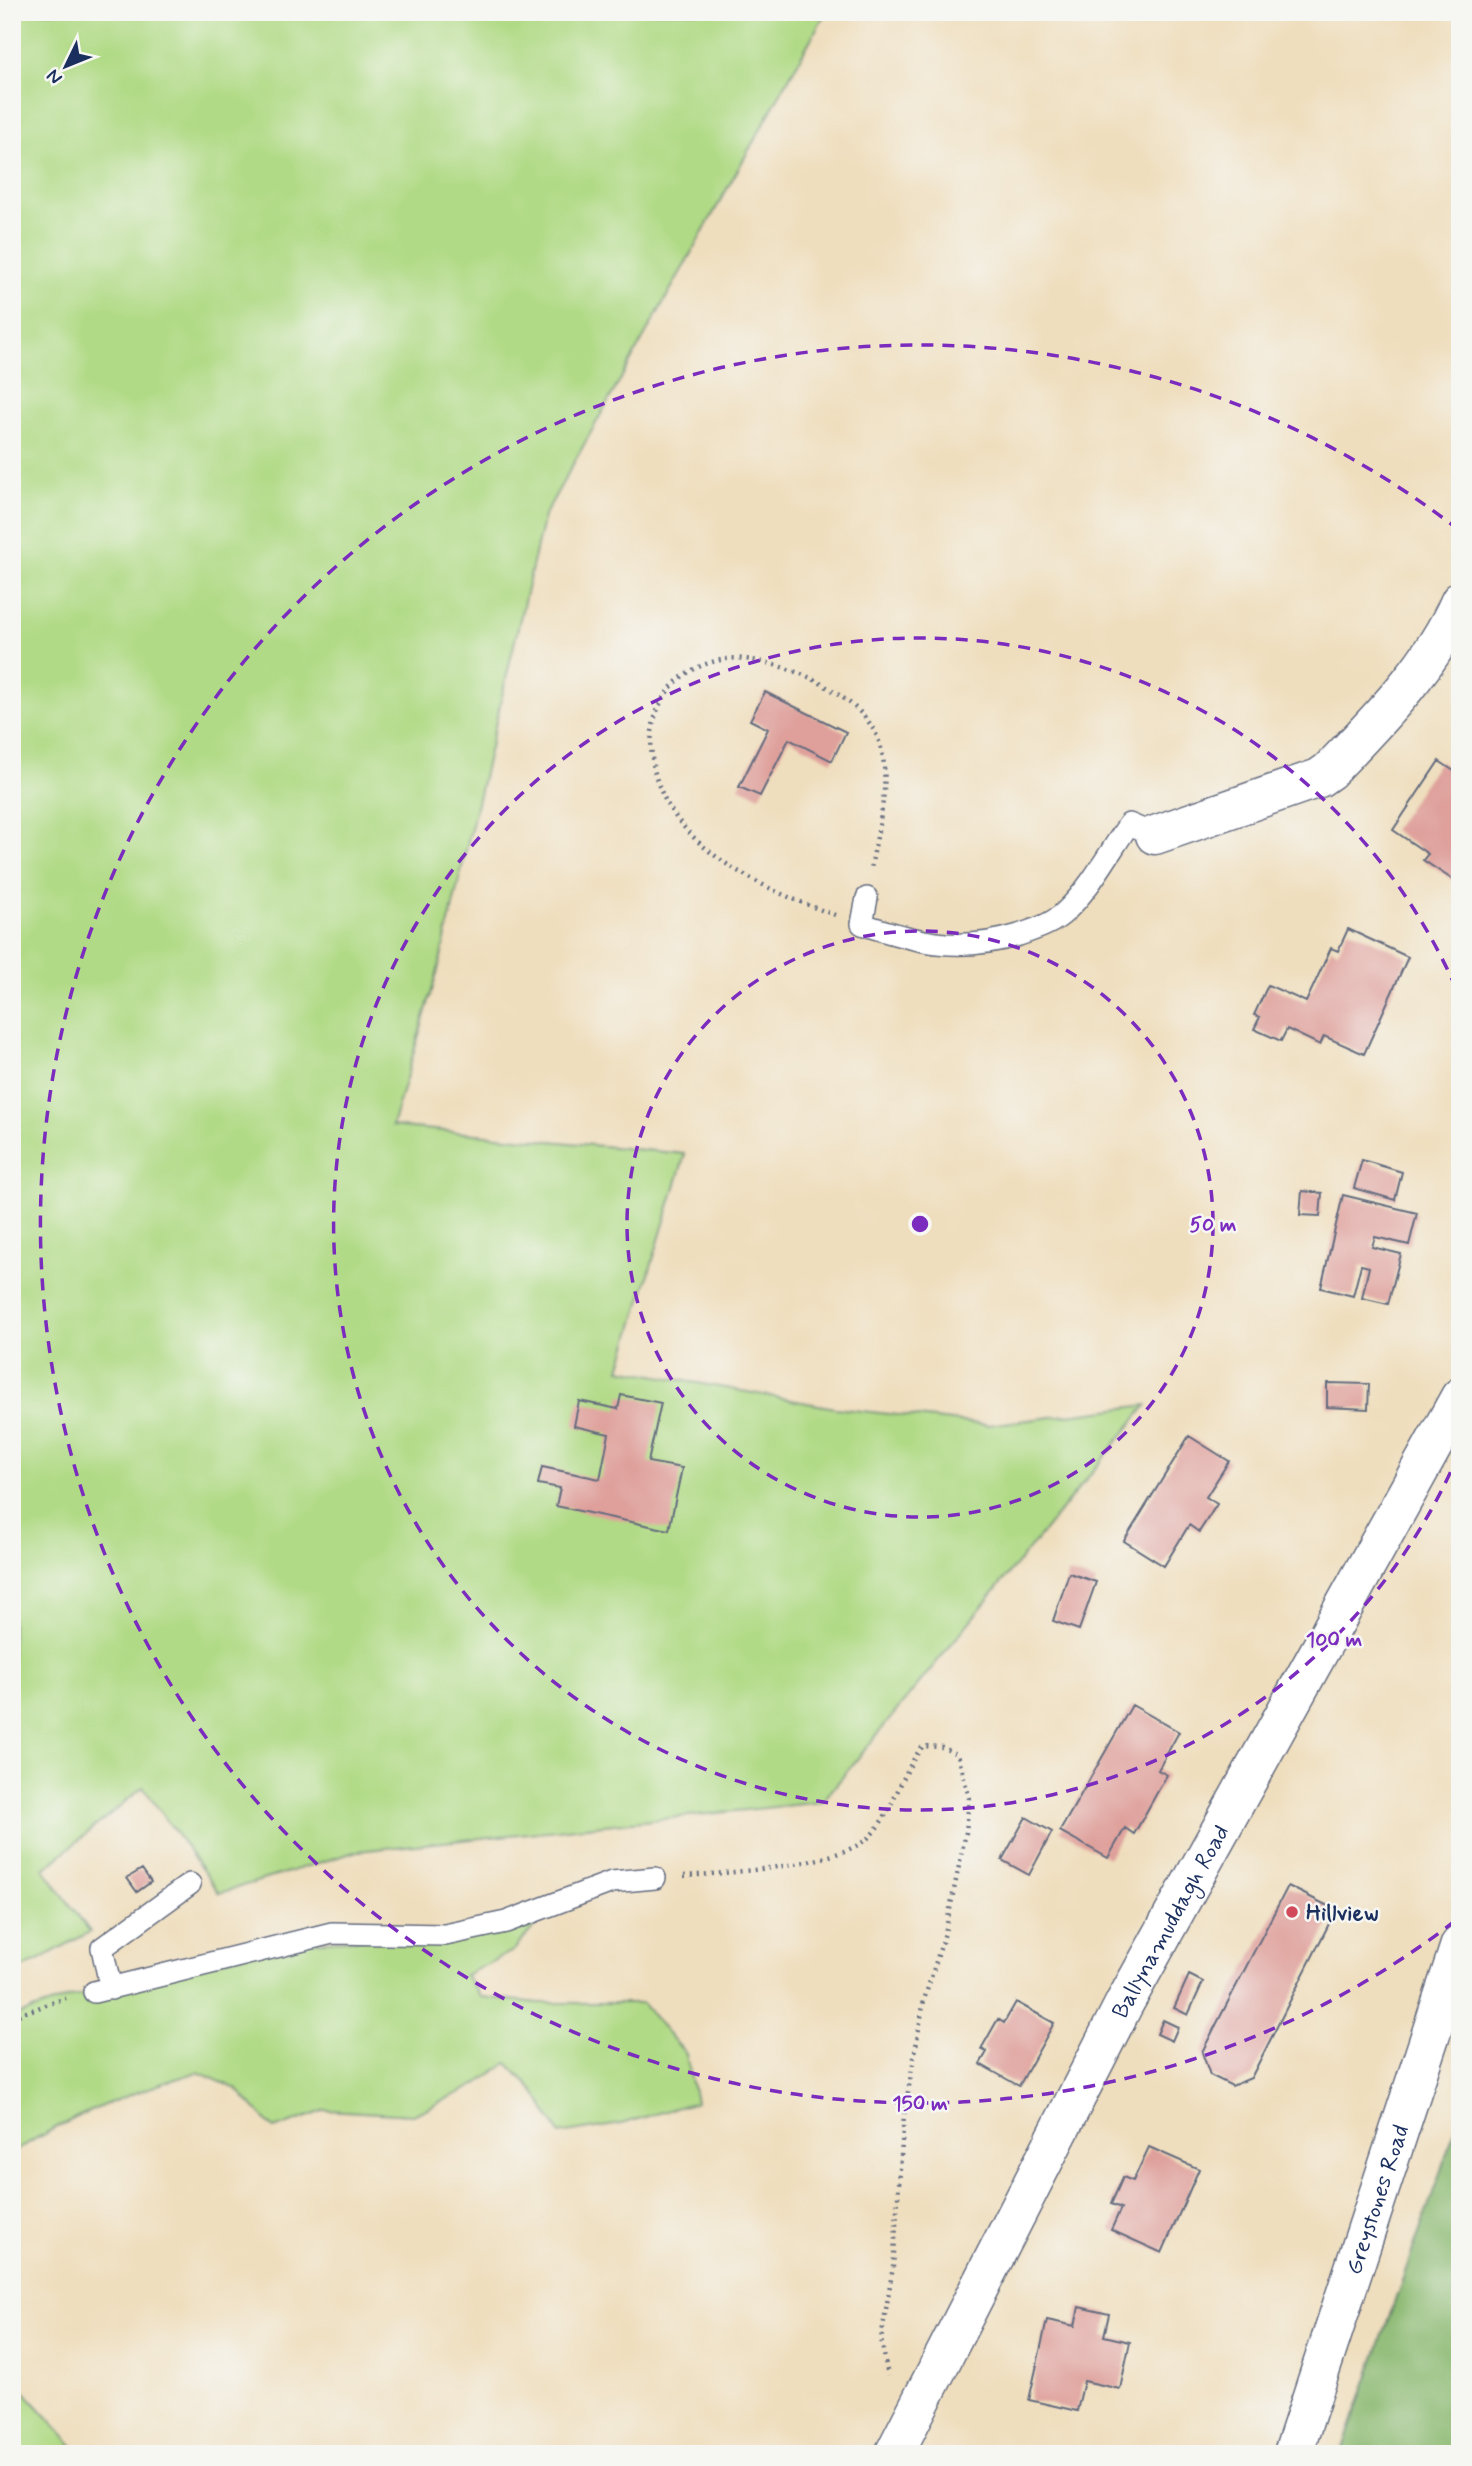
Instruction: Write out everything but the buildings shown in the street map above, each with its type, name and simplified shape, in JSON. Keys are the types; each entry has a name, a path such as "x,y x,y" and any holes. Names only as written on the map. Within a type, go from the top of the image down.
{"street":[{"path":"1155,835 1319,778 1329,771 1415,674 1436,646 1460,601"},
{"name":"Ballynamuddagh Road","path":"894,2454 1008,2226 1124,2004 1460,1397"},
{"name":"Greystones Road","path":"1293,2454 1460,1945"}],"lane":[{"path":"867,898 862,924 912,941 959,947 1015,936 1046,926 1065,913 1129,824 1155,835"},
{"path":"190,1884 102,1948 102,1991 193,1965 332,1933 445,1935 506,1922 612,1882 655,1878"}],"path":[{"path":"862,924 797,902 748,877 711,851 678,820 653,771 650,753 649,734 657,709 668,690 691,672 726,658 770,664 808,676 845,699 864,715 876,730 882,751 882,809 867,898"},
{"path":"655,1878 791,1865 844,1851 870,1837 890,1810 897,1786 923,1746 942,1747 958,1755 969,1798 965,1832 945,1933 924,2000 906,2102 893,2267 881,2339 893,2390 916,2411"},
{"path":"12,2017 71,1997 102,1991"}],"green space":[{"path":"12,12 826,12 544,516 438,970 392,1126 685,1154 620,1369 835,1408 988,1425 1147,1405 822,1802 358,1851 219,1893 143,1787 44,1869 90,1932 12,1974"},
{"path":"553,1905 513,1951 465,1975 481,1997 538,2003 642,2003 686,2054 696,2102 621,2124 560,2134 535,2092 507,2063 476,2085 413,2115 326,2110 274,2129 237,2089 198,2072 102,2106 34,2139 12,2153 12,2017 71,1997 125,1987 285,1943 445,1935"},
{"path":"1460,2116 1460,2454 1341,2454"},
{"path":"12,2378 81,2454 12,2454"}],"place":[{"name":"Hillview","path":"1292,1912"}]}
